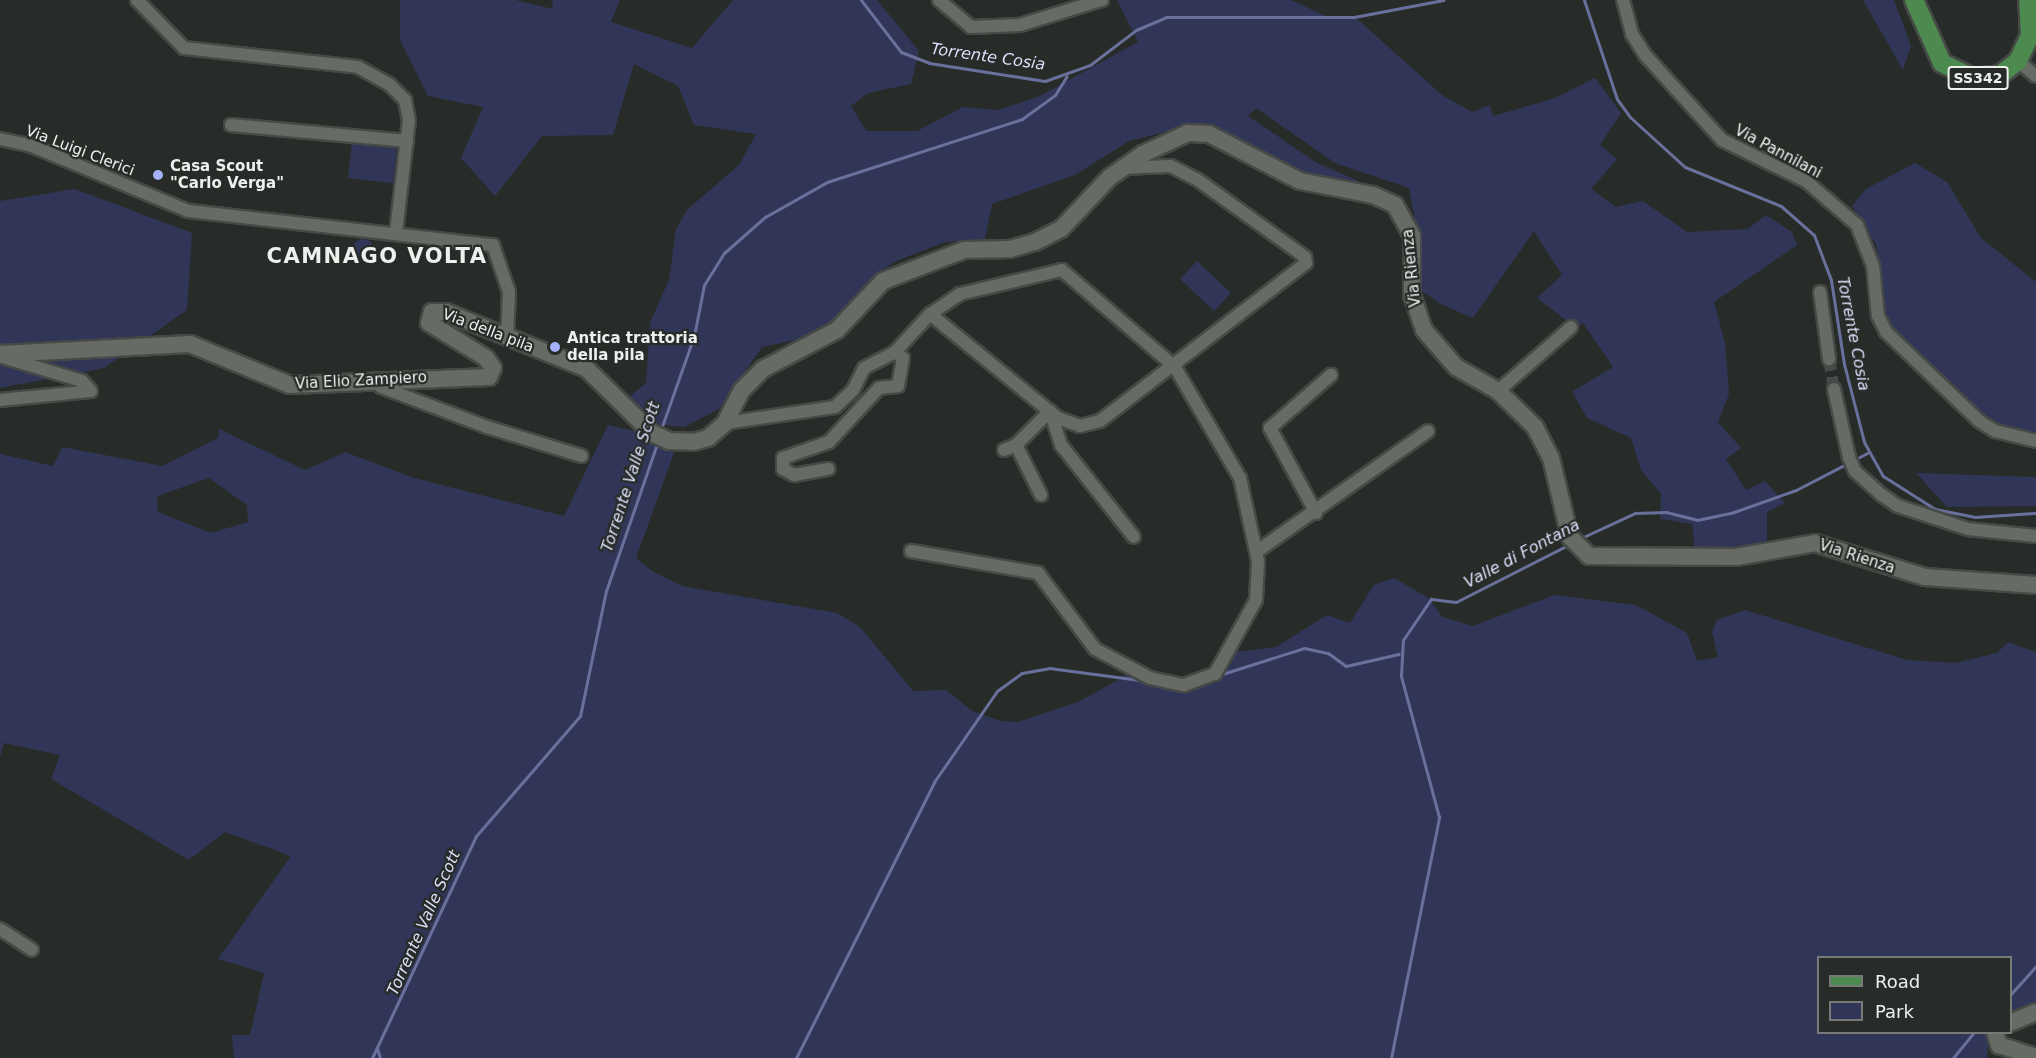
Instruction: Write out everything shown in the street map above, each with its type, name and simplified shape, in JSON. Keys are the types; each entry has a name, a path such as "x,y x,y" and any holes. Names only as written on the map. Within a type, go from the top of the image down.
{"main road":[{"name":"SS342","path":"1914,0 1933,51 1950,71 1987,78 2018,61 2030,35 2028,0"}],"street":[{"path":"137,0 184,48 358,67 377,74 405,100 407,141 396,232"},
{"path":"939,0 971,27 1020,25 1102,0"},
{"name":"Via Pannilani","path":"1623,0 1632,34 1646,56 1722,140 1806,181 1857,225 1870,255 1878,316 1886,332 1979,421 1995,431 2036,441"},
{"path":"2018,61 2036,76"},
{"path":"231,125 407,141"},
{"name":"Via Rienza","path":"669,441 708,438 724,423 742,390 763,369 837,330 883,281 964,249 1010,249 1035,242 1061,229 1120,168 1164,141 1209,134 1300,181 1373,195 1395,205 1412,236 1412,295 1424,330 1456,367 1498,391 1529,419 1546,448 1567,529 1589,556 1736,557 1815,543 1924,577 2036,585"},
{"name":"Via Luigi Clerici","path":"0,139 188,211 396,232 493,245 508,292 507,339"},
{"path":"930,314 1050,411 1080,426 1100,421 1175,367 1284,283 1306,263 1305,257 1170,166 1120,168"},
{"path":"724,423 835,407 853,390 864,368 895,352 930,314 960,294 1062,270 1175,367 1240,478 1256,552 1256,600 1229,657 1215,674 1184,685 1150,678 1095,649 1038,573 911,551"},
{"path":"1820,292 1829,359"},
{"name":"Via della pila","path":"428,315 446,312 507,339 586,369 633,418 669,441"},
{"name":"Via Elio Zampiero","path":"0,355 190,344 283,384 377,378 484,378 492,373 486,358 433,328 428,315"},
{"path":"1498,391 1571,327"},
{"path":"828,469 794,475 783,469 783,458 829,442 879,388 898,386 903,358 895,352"},
{"path":"0,355 82,381 91,391 0,400"},
{"path":"1316,513 1270,428 1331,375"},
{"path":"377,378 381,387 487,427 582,456"},
{"path":"1834,388 1849,457 1855,471 1898,506 1968,529 2036,536"},
{"path":"1041,495 1010,448 1050,411"},
{"path":"1050,411 1061,445 1134,537"},
{"path":"1256,552 1316,513 1428,431"},
{"path":"0,929 32,950"},
{"path":"2012,1022 2036,1012"},
{"path":"1996,1034 1999,1045 2036,1057"}],"green space":[{"path":"400,0 515,0 553,9 552,0 620,0 611,22 692,48 733,0 877,0 919,51 911,84 868,93 851,106 866,131 917,131 963,107 998,110 1038,97 1138,42 1117,0 1291,0 1328,17 1355,17 1442,95 1472,112 1490,105 1493,116 1555,98 1595,78 1621,113 1600,145 1617,159 1591,189 1616,207 1643,201 1687,232 1748,229 1766,215 1792,232 1797,245 1714,302 1725,343 1729,394 1718,422 1741,448 1726,459 1746,490 1765,481 1785,503 1767,512 1767,543 1737,550 1695,550 1692,524 1660,519 1661,494 1641,470 1631,438 1587,418 1572,392 1613,367 1583,323 1576,328 1537,298 1562,275 1534,231 1473,318 1441,304 1419,289 1420,247 1409,188 1335,163 1256,108 1248,116 1317,163 1379,190 1327,182 1276,163 1214,127 1184,127 1129,141 1075,175 992,204 985,239 945,242 896,261 879,272 848,312 809,337 762,347 719,409 684,427 655,424 627,399 646,383 650,323 669,280 676,229 688,209 739,165 756,134 694,125 678,86 634,64 613,135 542,136 495,196 461,158 483,107 428,96 400,40"},
{"path":"1863,0 1894,0 1911,46 1903,70"},
{"path":"352,141 397,146 393,183 348,178"},
{"path":"1915,163 1947,182 1981,238 2036,282 2036,438 2004,427 1962,399 1902,340 1886,315 1876,244 1852,206 1866,189"},
{"path":"75,189 192,233 187,310 104,368 0,388 0,201"},
{"path":"359,239 367,239 374,246 374,254 367,261 359,261 352,254 352,246"},
{"path":"1197,261 1231,293 1214,311 1180,279"},
{"path":"608,425 645,433 675,450 636,558 652,571 682,586 837,613 860,627 913,691 946,690 972,711 1000,721 1018,722 1080,701 1125,676 1132,663 1185,682 1217,668 1228,653 1276,647 1327,615 1350,623 1374,585 1394,578 1430,599 1442,617 1473,626 1554,595 1636,605 1687,633 1697,661 1718,657 1712,632 1717,620 1745,610 1907,660 1955,663 1997,653 2008,642 2036,652 2036,1007 2012,1016 2012,956 1817,956 1817,1034 1989,1034 1987,1058 234,1058 232,1035 250,1035 264,973 218,959 291,856 225,832 189,860 51,779 60,755 4,743 0,757 0,454 53,466 62,447 162,466 218,438 219,429 305,470 345,452 414,478 564,516","holes":["209,478 247,505 248,522 211,533 158,512 157,496"]},
{"path":"1916,473 2036,477 2036,506 1947,507"}],"waterway":[{"name":"Torrente Cosia","path":"861,0 901,52 929,63 1045,81 1090,65 1136,30 1166,17 1354,17 1443,0"},
{"name":"Torrente Cosia","path":"1584,0 1617,99 1630,117 1685,167 1781,206 1814,235 1831,280 1844,364 1864,442 1883,476 1935,509 1975,517 2036,513"},
{"name":"Torrente Valle Scott","path":"660,432 694,336 704,285 724,253 765,217 827,182 1022,119 1055,95 1067,76"},
{"name":"Torrente Valle Scott","path":"372,1058 476,836 580,716 606,591 658,441"},
{"name":"Valle di Fontana","path":"1854,460 1869,452"},
{"name":"Valle di Fontana","path":"1579,539 1635,513 1666,512 1697,520 1731,513 1796,490 1848,463"},
{"name":"Valle di Fontana","path":"1391,1058 1439,817 1401,676 1403,640 1431,599 1456,602 1568,545"},
{"path":"1219,675 1304,648 1328,653 1346,666 1399,654"},
{"path":"796,1058 934,782 997,691 1022,673 1049,668 1147,681"},
{"path":"2012,993 2036,966"},
{"path":"1953,1058 1972,1034"},
{"path":"377,1048 380,1058"}],"tunnel":[{"path":"1829,359 1834,389"}],"place":[{"name":"Casa Scout \"Carlo Verga\"","path":"158,175"},
{"name":"Antica trattoria della pila","path":"555,347"}],"district":[{"name":"CAMNAGO VOLTA","path":"377,256"}]}
